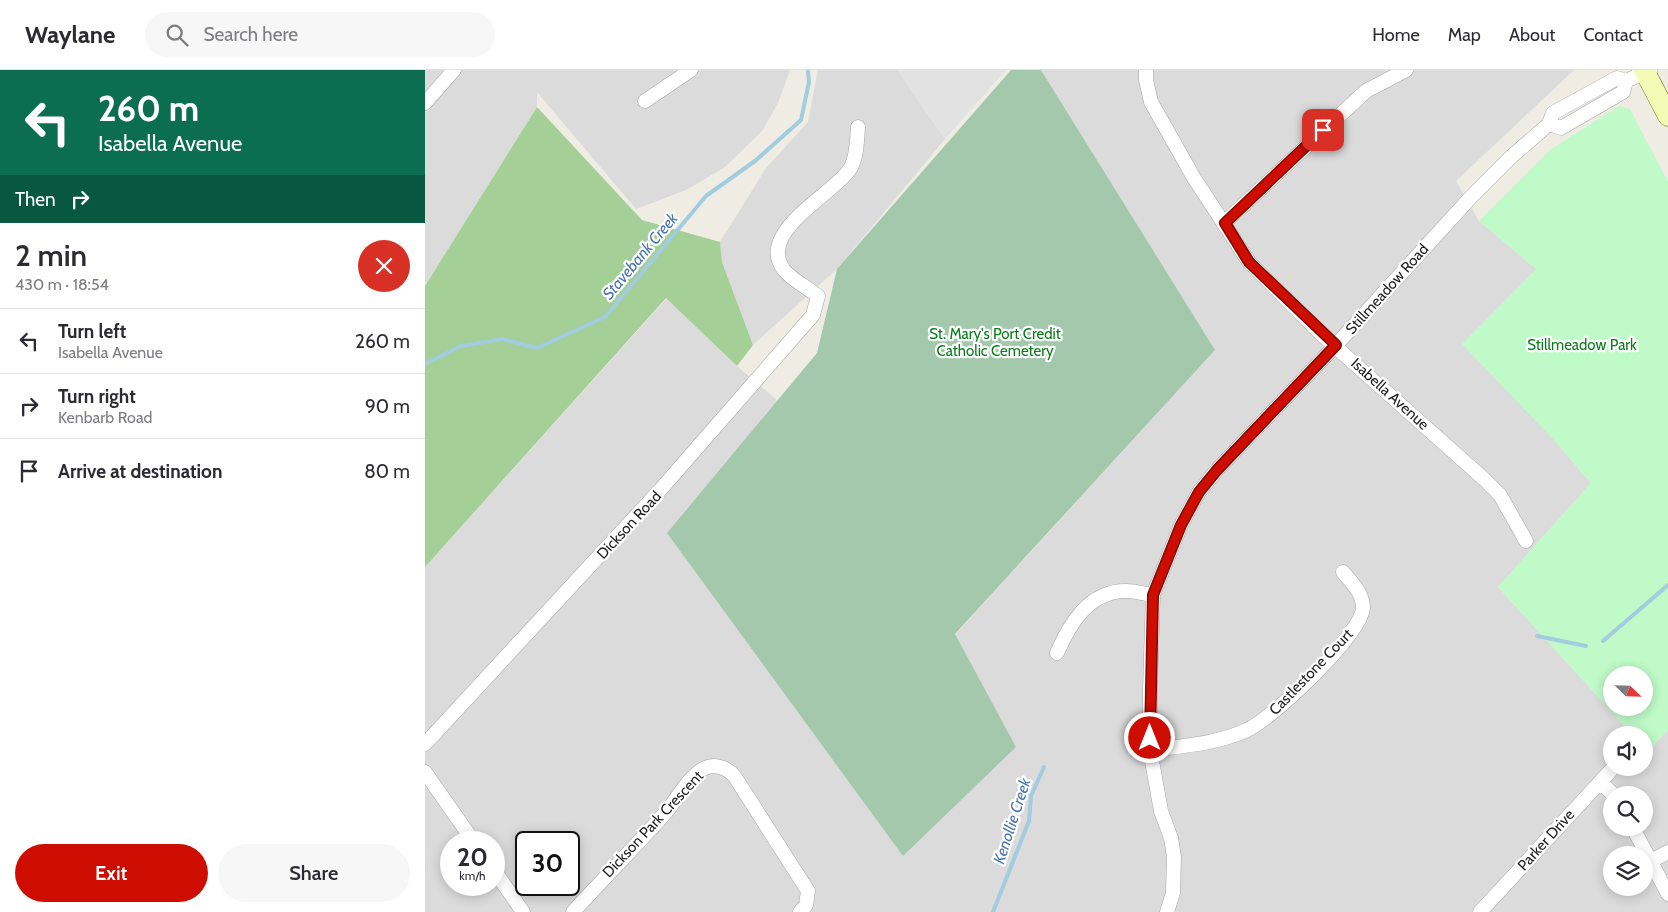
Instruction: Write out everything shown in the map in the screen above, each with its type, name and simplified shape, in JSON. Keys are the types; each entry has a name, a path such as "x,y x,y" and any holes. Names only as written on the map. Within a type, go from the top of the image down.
{"main road":[{"path":"1646,71 1668,116"}],"street":[{"path":"425,103 454,70"},
{"path":"645,101 691,70"},
{"name":"Isabella Avenue","path":"1147,70 1146,80 1151,102 1194,178 1249,262 1336,345 1500,495 1526,541"},
{"path":"1225,223 1366,91 1406,70"},
{"name":"Stillmeadow Road","path":"1167,912 1173,893 1174,857 1171,838 1161,811 1150,750 1153,595 1175,538 1199,492 1217,470 1336,345 1471,197 1512,156 1549,124 1561,128 1589,113 1623,92 1626,81 1646,71"},
{"name":"Dickson Road","path":"425,744 649,503 755,384 813,315 818,296 784,270 779,260 778,251 781,239 805,208 851,168 856,151 858,128"},
{"name":"Castlestone Court","path":"1150,750 1188,746 1229,737 1268,718 1284,704 1349,636 1361,618 1363,609 1360,593 1343,572"},
{"path":"1057,653 1069,625 1091,602 1110,593 1126,591 1153,595"},
{"name":"Dickson Park Crescent","path":"573,912 667,811 693,778 705,768 714,766 730,771 799,873 808,891 806,905 801,912"},
{"path":"425,772 466,831"},
{"name":"Parker Drive","path":"1480,912 1605,776"},
{"path":"1599,782 1604,786"},
{"path":"1653,860 1668,852"},
{"path":"1653,865 1668,894"},
{"path":"505,886 523,912"}],"shaded area":[{"path":"425,70 790,70 778,103 762,131 725,167 686,190 636,209 537,92 537,107 425,286"},
{"path":"818,70 897,70 945,139 837,269 753,345 722,262 720,242 766,168 808,122"},
{"path":"897,70 1006,70 945,139"},
{"path":"1041,70 1574,70 1456,181 1479,221 1536,269 1553,439 1591,483 1498,587 1603,702 1603,716 1616,716 1625,726 1603,726 1603,776 1653,776 1653,746 1668,730 1668,912 425,912 425,567 667,298 737,366 778,401 667,533 1016,747 955,635 1215,350"}],"green space":[{"name":"St. Mary's Port Credit Catholic Cemetery","path":"1011,70 1041,70 1215,350 955,634 1016,747 903,856 667,533 817,353 837,269"},
{"name":"Stillmeadow Park","path":"1619,106 1630,109 1668,182 1668,730 1653,746 1653,726 1625,726 1616,716 1653,716 1653,666 1603,666 1603,702 1498,587 1591,483 1553,439 1462,344 1536,269 1479,221 1550,150"},
{"path":"537,107 642,220 720,242 722,262 753,345 737,366 666,298 425,567 425,286"}],"waterway":[{"name":"Stavebank Creek","path":"425,364 461,346 503,339 537,348 605,317 706,196 755,161 801,120 809,82 808,70"},
{"name":"Kenollie Creek","path":"1603,641 1668,585"},
{"name":"Kenollie Creek","path":"1537,636 1586,646"},
{"name":"Kenollie Creek","path":"993,912 1029,821 1031,796 1044,767"}],"route":[{"path":"1150,738 1153,595 1172,544 1199,492 1217,470 1336,345 1320,332 1249,262 1225,223 1323,130"}]}
